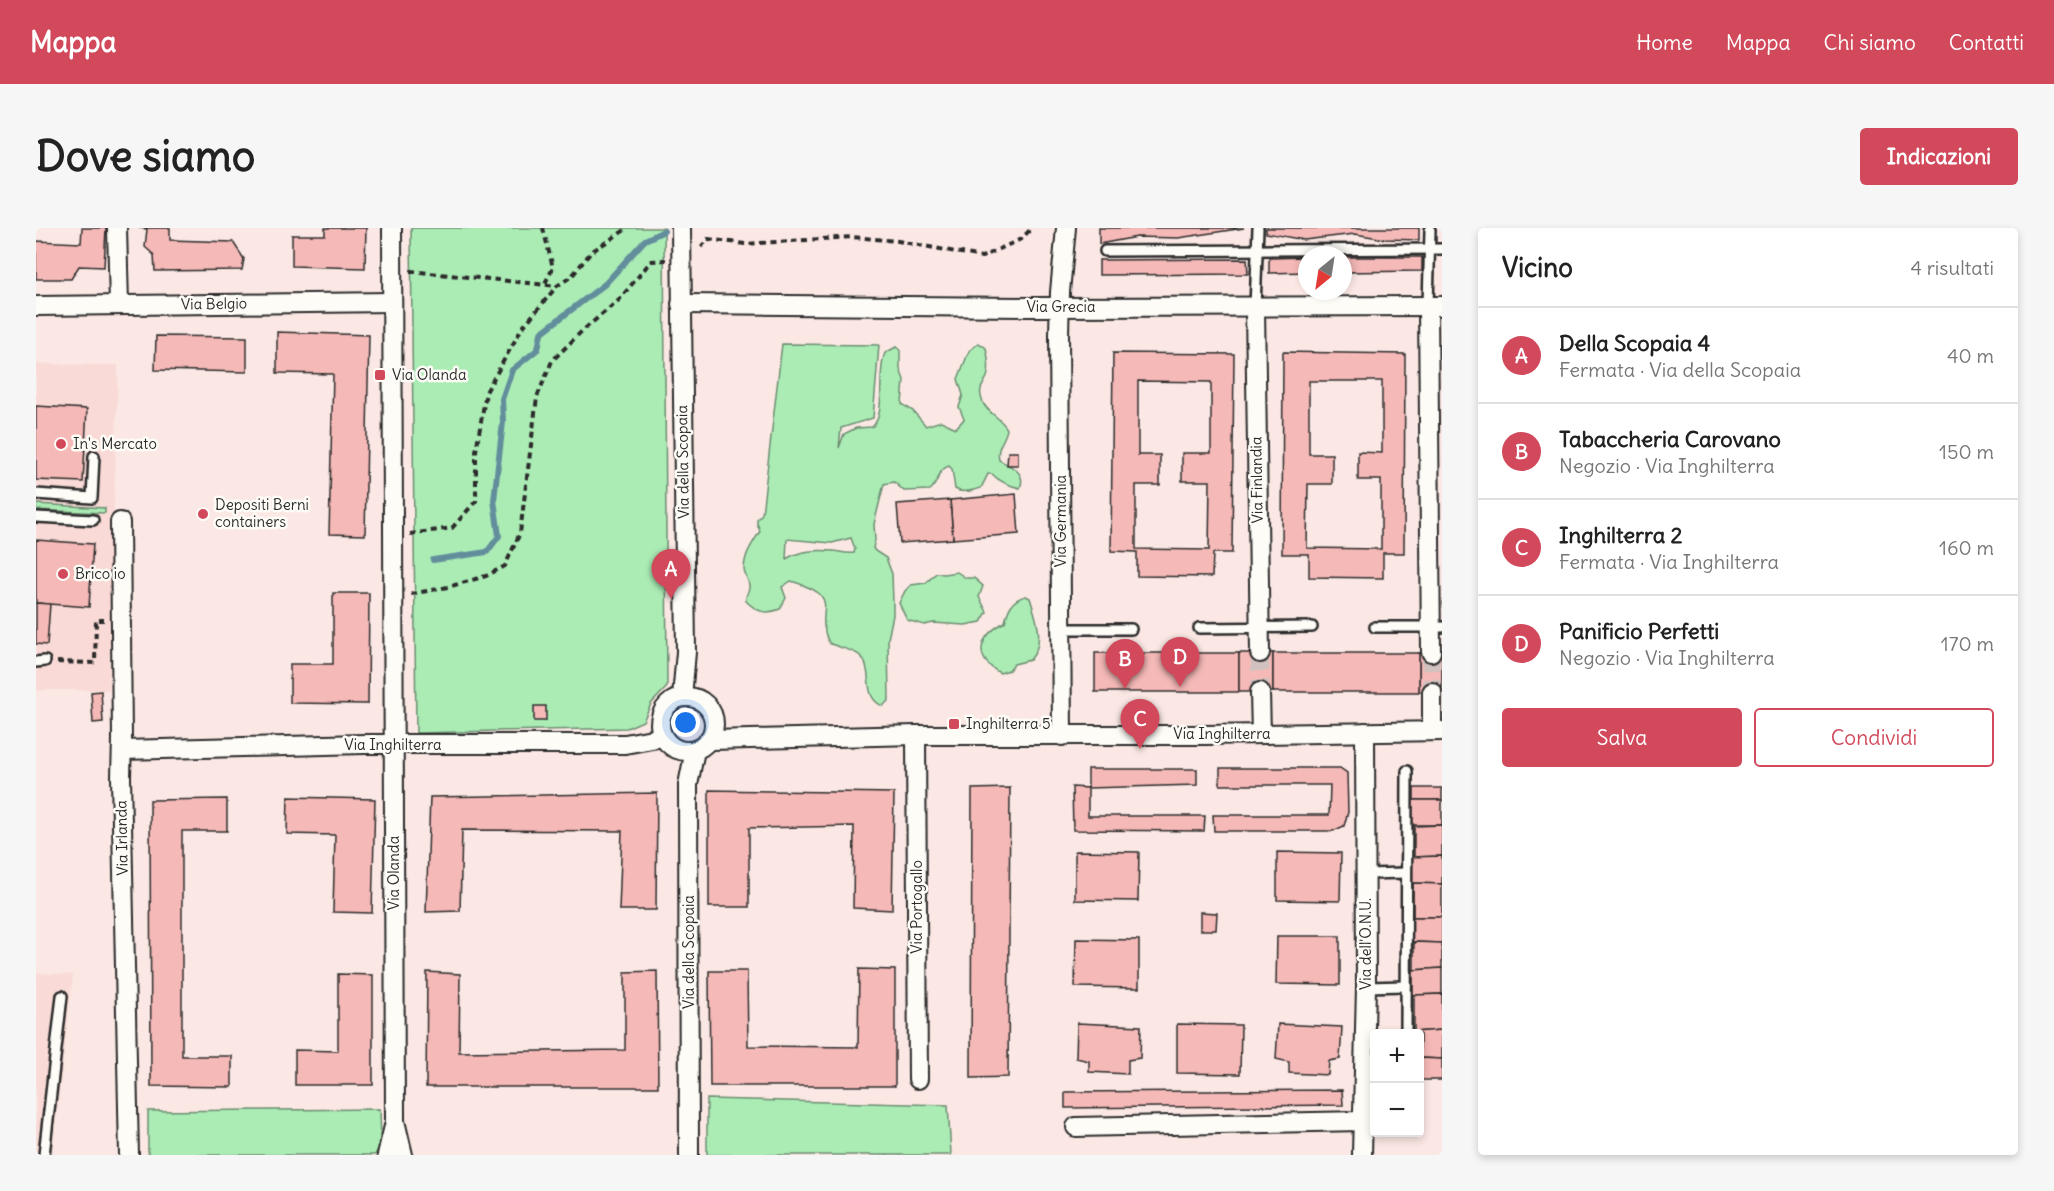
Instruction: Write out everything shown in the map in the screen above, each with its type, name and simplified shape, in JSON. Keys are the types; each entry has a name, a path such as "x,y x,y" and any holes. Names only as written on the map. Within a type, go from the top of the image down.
{"street":[{"path":"117,228 118,304"},
{"name":"Via Olanda","path":"392,228 395,1121 403,1155"},
{"name":"Via della Scopaia","path":"681,228 686,652 690,698"},
{"name":"Via Germania","path":"1062,736 1060,307 1066,228"},
{"name":"Via Belgio","path":"36,306 392,302"},
{"name":"Via Grecia","path":"681,304 1255,308 1435,306"},
{"path":"1431,652 1436,627 1435,306"},
{"name":"Via Finlandia","path":"1255,308 1260,653"},
{"name":"Via Irlanda","path":"120,522 121,777 129,1155"},
{"path":"1260,692 1261,734"},
{"path":"1432,692 1437,731"},
{"path":"690,698 708,705 714,716 715,724 710,740 703,746 686,750 661,731 663,710 675,699 690,698"},
{"path":"714,716 749,738"},
{"name":"Via Inghilterra","path":"122,750 625,744 661,731"},
{"name":"Via Inghilterra","path":"710,740 916,735 1062,736 1437,731"},
{"name":"Via dell'O.N.U.","path":"1362,1155 1366,987 1365,732"},
{"name":"Via Portogallo","path":"916,735 918,1079"},
{"name":"Via della Scopaia","path":"686,750 689,1155"},
{"name":"Via Olanda","path":"387,1155 395,1121"},
{"path":"1076,1127 1363,1121"}],"lane":[{"path":"1255,308 1258,228"},
{"path":"1430,230 1435,306"},
{"path":"1105,251 1442,249"},
{"path":"36,494 92,498 94,456"},
{"path":"36,517 93,520"},
{"path":"1199,628 1312,627"},
{"path":"1376,627 1436,627"},
{"path":"1061,629 1131,629"},
{"path":"1406,1029 1407,771"},
{"path":"1365,873 1406,873"},
{"path":"1366,987 1406,986"},
{"path":"44,1155 62,996"}],"path":[{"path":"543,228 553,268 544,285"},
{"path":"410,534 452,528 476,501 476,451 486,392 522,328 557,286 572,276 591,252 628,228"},
{"path":"701,247 708,239 745,244 852,237 897,241 982,257 1021,239 1032,228"},
{"path":"410,594 448,587 486,576 505,566 520,532 537,397 552,361 582,331 619,300 651,261 666,260"},
{"path":"410,271 557,286"},
{"path":"40,662 95,663"}],"shaded area":[{"path":"36,364 118,365 109,690 36,690"},
{"path":"36,973 73,975 52,1155 36,1155"}],"green space":[{"path":"411,228 664,228 667,687 651,704 643,721 627,728 416,733"},
{"path":"979,343 986,348 988,371 981,396 986,408 1007,429 1000,447 999,460 1020,474 1022,483 1020,488 1004,483 992,474 988,474 981,488 961,491 955,489 952,469 949,466 942,470 930,490 904,491 894,482 884,484 874,524 873,548 886,558 892,574 893,615 888,639 889,700 883,706 872,697 863,659 852,651 829,643 825,631 825,605 818,593 791,581 782,587 786,598 780,609 770,612 762,611 746,601 749,586 744,564 749,549 760,531 757,519 762,514 782,344 879,345 873,418 841,428 839,448 844,434 856,428 872,427 876,421 879,413 882,362 885,353 896,347 900,350 900,369 904,380 902,404 913,411 926,426 941,421 956,428 964,419 959,407 963,395 958,379 969,351","holes":["851,538 854,553 809,551 786,559 787,539 832,543"]},
{"path":"36,504 105,508 105,513 36,510"},
{"path":"957,572 966,578 974,578 983,586 979,597 987,612 981,622 965,625 933,623 924,625 907,620 899,603 911,585 926,583 936,573"},
{"path":"1026,596 1030,598 1037,622 1038,646 1030,660 1014,664 1009,670 1000,673 985,660 982,647 989,634 1005,622 1014,602"},
{"path":"707,1099 948,1105 951,1155 707,1155"},
{"path":"380,1109 381,1143 375,1155 148,1155 148,1111"}],"building":[{"path":"82,228 106,228 104,267 79,266 71,279 36,279 36,241 81,243"},
{"path":"139,228 170,228 170,240 233,242 244,259 242,270 155,271 154,255 145,247 147,229"},
{"path":"325,228 366,228 365,268 292,266 292,235 325,235"},
{"path":"1099,228 1244,228 1178,238 1137,237 1099,244"},
{"path":"1266,228 1419,228 1419,240 1385,239 1355,234 1304,240 1266,233"},
{"path":"1298,257 1298,272 1269,273 1269,258"},
{"path":"1352,257 1422,257 1422,271 1352,272"},
{"path":"1247,259 1248,274 1099,275 1099,260"},
{"path":"277,332 369,335 365,535 329,534 333,374 277,373"},
{"path":"156,336 247,337 247,372 155,370"},
{"path":"1283,352 1405,354 1404,553 1383,553 1383,578 1309,577 1309,554 1282,554","holes":["1309,381 1382,381 1382,453 1358,452 1358,480 1381,480 1381,549 1307,548 1308,484 1332,484 1332,454 1309,454"]},
{"path":"1113,353 1234,354 1232,553 1213,553 1212,577 1137,576 1137,552 1111,551","holes":["1138,381 1211,382 1211,453 1182,453 1182,481 1210,481 1209,550 1136,549 1136,485 1160,485 1160,455 1138,455"]},
{"name":"In's Mercato","path":"36,406 87,409 83,482 36,480"},
{"path":"1008,452 1018,452 1018,465 1007,465"},
{"path":"1016,494 1019,534 953,539 950,500"},
{"path":"950,500 953,539 900,543 897,504"},
{"name":"Brico io","path":"36,540 93,544 89,607 36,603"},
{"path":"333,593 369,593 368,704 290,703 290,664 333,664"},
{"path":"36,603 50,604 47,645 36,644"},
{"path":"1442,652 1442,692 1419,692 1419,653"},
{"path":"1095,653 1239,653 1239,692 1095,692"},
{"path":"1239,653 1273,653 1273,692 1239,692"},
{"path":"1273,653 1419,653 1419,692 1273,692"},
{"path":"101,691 103,722 93,723 91,692"},
{"path":"534,706 546,706 546,721 534,721"},
{"path":"1220,768 1340,768 1347,773 1348,812 1344,826 1333,831 1214,831 1213,815 1329,815 1330,785 1220,785"},
{"path":"1088,769 1197,769 1197,785 1088,788"},
{"path":"1072,787 1088,788 1088,816 1205,816 1204,831 1073,830"},
{"path":"1010,788 1008,1077 971,1078 972,789"},
{"path":"1414,788 1442,788 1442,800 1414,800"},
{"path":"709,790 894,793 892,910 853,908 854,826 749,828 749,907 709,907"},
{"path":"657,793 656,910 619,910 622,831 462,830 460,911 426,912 430,797"},
{"path":"288,797 375,799 372,913 333,912 335,835 287,834"},
{"path":"227,799 227,831 182,831 182,1056 232,1056 232,1087 151,1086 150,800"},
{"path":"1409,800 1442,800 1442,825 1409,825"},
{"path":"1442,825 1442,856 1414,857 1414,826"},
{"path":"1075,851 1139,852 1138,901 1075,900"},
{"path":"1277,852 1341,853 1340,901 1277,900"},
{"path":"1442,856 1442,884 1410,883 1410,857"},
{"path":"1413,883 1442,884 1442,917 1413,917"},
{"path":"1200,912 1217,913 1216,930 1200,930"},
{"path":"1412,917 1442,917 1442,943 1412,942"},
{"path":"1277,936 1340,936 1340,985 1276,984"},
{"path":"1076,939 1139,940 1139,988 1075,987"},
{"path":"1414,942 1442,943 1442,968 1414,970"},
{"path":"1442,968 1442,994 1413,995 1413,970"},
{"path":"859,969 895,970 895,1086 710,1086 709,971 747,971 748,1046 858,1047"},
{"path":"657,971 658,1087 426,1087 427,972 460,974 459,1052 625,1050 625,972"},
{"path":"338,974 373,975 373,1085 295,1085 295,1050 338,1051"},
{"path":"1442,994 1442,1030 1424,1031 1424,1029 1414,1029 1414,995"},
{"path":"1077,1023 1141,1026 1140,1058 1128,1060 1128,1074 1089,1072 1089,1061 1076,1058"},
{"path":"1177,1024 1241,1025 1240,1074 1177,1073"},
{"path":"1278,1024 1342,1027 1340,1059 1329,1061 1328,1075 1289,1073 1289,1062 1276,1059"},
{"path":"1442,1030 1442,1059 1424,1058 1424,1031"},
{"path":"1424,1058 1442,1059 1442,1080 1424,1080"},
{"path":"1342,1090 1343,1105 1065,1108 1065,1092"}],"waterway":[{"path":"433,560 487,552 499,536 494,500 503,422 502,399 512,370 538,349 541,333 605,284 645,240 664,231"}],"tunnel":[{"path":"1431,652 1432,692"},
{"path":"1260,653 1260,692"}],"place":[{"name":"Via Olanda","path":"380,375"},
{"name":"In's Mercato","path":"61,444"},
{"name":"Depositi Berni containers","path":"203,514"},
{"name":"Brico io","path":"63,574"},
{"name":"Della Scopaia 4","path":"671,599"},
{"name":"Panificio Perfetti","path":"1180,687"},
{"name":"Tabaccheria Carovano","path":"1125,689"},
{"name":"Inghilterra 5","path":"954,724"},
{"name":"Inghilterra 2","path":"1140,749"}]}
